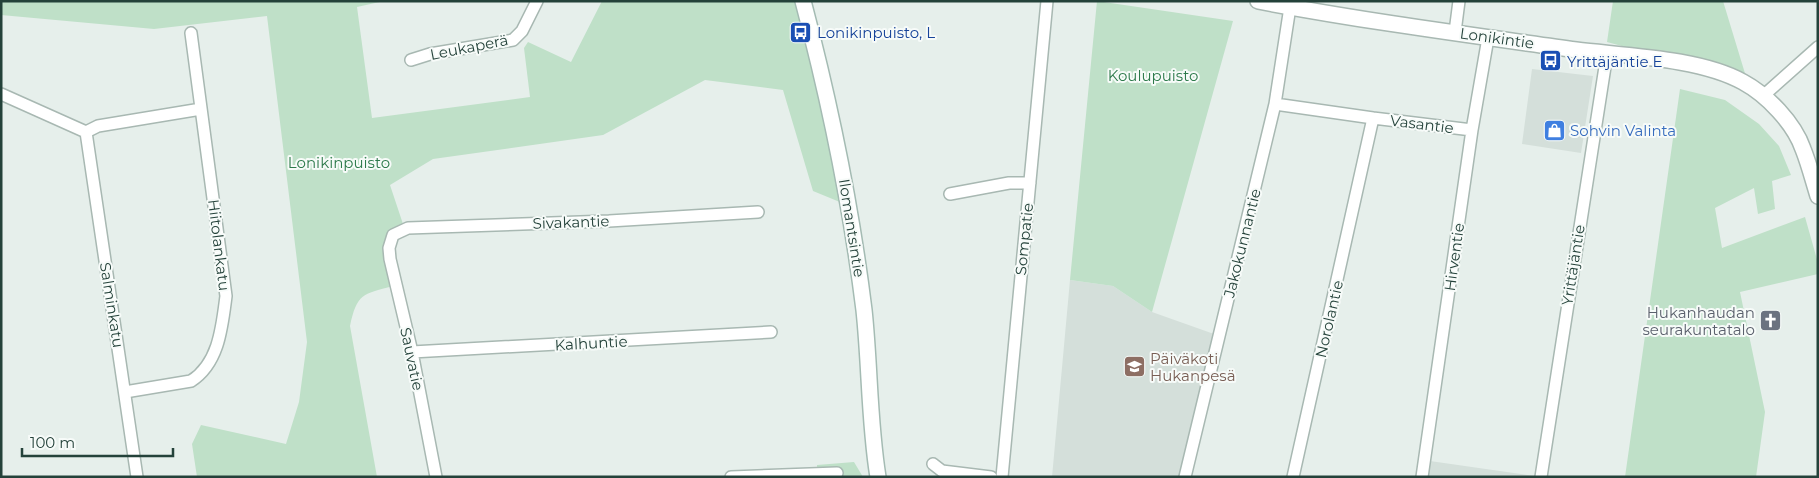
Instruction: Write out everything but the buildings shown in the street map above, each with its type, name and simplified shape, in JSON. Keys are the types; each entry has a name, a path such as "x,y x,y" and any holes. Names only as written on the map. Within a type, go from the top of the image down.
{"street":[{"name":"Leukaperä","path":"411,60 430,54 513,40 522,30 537,1"},
{"name":"Ilomantsintie","path":"804,1 827,91 850,207 864,312 878,477"},
{"name":"Sompatie","path":"1002,477 1047,1"},
{"name":"Lonikintie","path":"1258,1 1488,38 1666,61 1718,72 1743,82 1763,96 1789,124 1803,147 1818,196"},
{"path":"1455,32 1459,1"},
{"name":"Jakokunnantie","path":"1185,477 1275,104 1290,7"},
{"name":"Hiitolankatu","path":"125,392 191,382 207,367 218,342 226,296 191,32"},
{"name":"Hirventie","path":"1422,477 1472,130 1488,38"},
{"path":"1763,96 1818,47"},
{"name":"Yrittäjäntie","path":"1541,477 1607,54"},
{"path":"1,94 86,132 98,126 201,109"},
{"name":"Vasantie","path":"1275,104 1472,130"},
{"name":"Vasantie","path":"1364,162 1373,118"},
{"name":"Salminkatu","path":"86,132 137,477"},
{"name":"Norolantie","path":"1293,477 1364,162"},
{"path":"950,194 1009,183 1030,182"},
{"name":"Sivakantie","path":"390,241 393,235 408,228 609,221 758,212"},
{"name":"Sauvatie","path":"390,241 390,259 412,352 436,477"},
{"name":"Kalhuntie","path":"412,352 771,332"},
{"name":"Ilomantsintie","path":"873,477 875,458"},
{"path":"933,464 942,471 992,477"},
{"path":"731,477 837,473"}],"shaded area":[{"path":"1532,69 1593,76 1581,153 1522,144"},
{"name":"Päiväkoti Hukanpesä","path":"1070,280 1113,286 1152,312 1214,334 1179,477 1052,477"},
{"path":"1430,461 1534,476 1428,477"}],"green space":[{"name":"Lonikinpuisto","path":"1,1 384,1 357,7 372,118 530,97 524,48 528,42 571,62 602,1 805,1 852,207 813,191 783,90 705,80 603,135 433,159 390,185 403,224 391,233 393,286 374,291 362,297 355,307 350,326 377,477 197,477 192,444 201,425 286,444 299,402 307,342 267,16 154,29 1,15"},
{"name":"Koulupuisto","path":"1097,1 1233,21 1152,312 1113,286 1070,280"},
{"path":"1613,1 1723,1 1747,80 1607,42"},
{"path":"1680,89 1725,100 1759,124 1779,146 1791,175 1772,181 1775,209 1758,214 1754,188 1715,208 1722,248 1805,217 1818,263 1818,274 1740,292 1765,412 1756,477 1625,477"},
{"path":"854,462 863,477 817,477 817,465"}],"place":[{"name":"Lonikinpuisto, L","path":"801,32"},
{"name":"Yrittäjäntie E","path":"1551,61"},
{"name":"Sohvin Valinta","path":"1554,130"},
{"name":"Hukanhaudan seurakuntatalo","path":"1771,321"},
{"name":"Päiväkoti Hukanpesä","path":"1134,367"}]}
